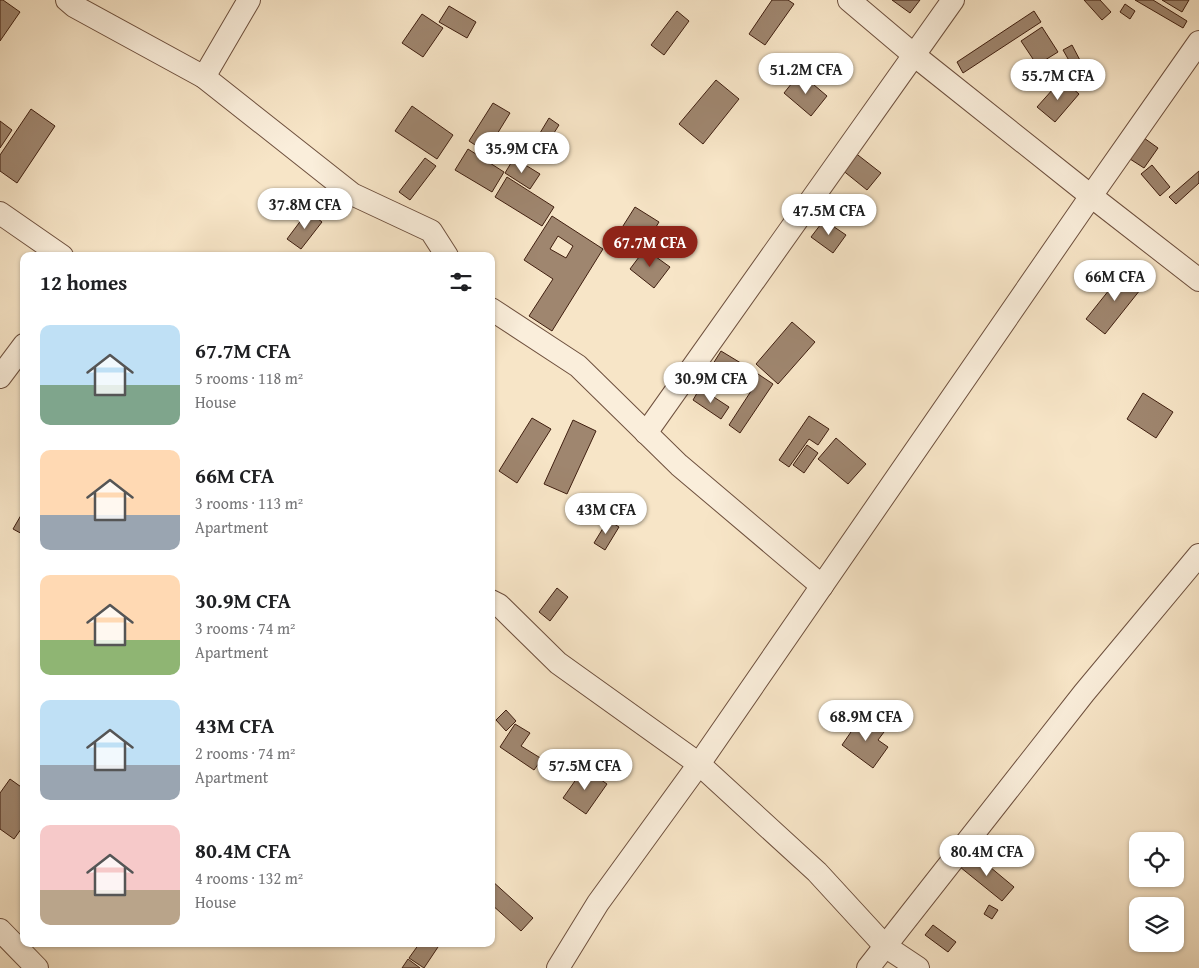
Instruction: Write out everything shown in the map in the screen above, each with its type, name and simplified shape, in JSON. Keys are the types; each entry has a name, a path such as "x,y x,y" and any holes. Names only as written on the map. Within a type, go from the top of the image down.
{"street":[{"path":"67,0 74,6 204,77 352,194 431,231 444,252"},
{"path":"204,77 249,0"},
{"path":"849,0 914,55 1199,280"},
{"path":"646,433 953,0"},
{"path":"558,968 598,903 699,764 1199,42"},
{"path":"0,213 55,252"},
{"path":"495,312 578,366 679,465 822,586"},
{"path":"0,377 20,350"},
{"path":"868,968 1084,693 1199,555"},
{"path":"495,604 558,663 699,764 817,872 884,946 918,968"},
{"path":"0,930 37,968"}],"building":[{"path":"0,0 3,0 20,12 0,41"},
{"path":"772,0 788,0 794,4 765,45 749,34"},
{"path":"892,0 920,0 910,13"},
{"path":"1084,0 1100,0 1111,12 1102,20"},
{"path":"1135,0 1153,0 1187,21 1183,28"},
{"path":"1162,0 1189,0 1182,12"},
{"path":"1125,4 1135,11 1130,19 1120,12"},
{"path":"449,6 476,22 467,38 439,22"},
{"path":"677,11 689,21 664,55 651,45"},
{"path":"1034,11 1041,22 963,73 957,62"},
{"path":"422,14 443,28 423,57 402,43"},
{"path":"1042,27 1058,52 1037,65 1021,41"},
{"path":"1072,45 1083,66 1075,71 1063,50"},
{"path":"800,73 827,96 811,116 784,93"},
{"path":"1062,79 1079,94 1055,122 1037,107"},
{"path":"716,80 739,99 703,144 679,124"},
{"path":"493,103 510,113 486,152 469,141"},
{"path":"412,106 453,135 437,159 395,131"},
{"path":"31,109 55,126 17,183 0,171 0,155"},
{"path":"549,118 559,125 547,144 537,138"},
{"path":"0,121 12,130 0,148"},
{"path":"1144,138 1158,148 1144,168 1130,159"},
{"path":"468,149 504,172 492,192 455,170"},
{"path":"854,152 881,173 867,190 841,169"},
{"path":"425,158 436,166 410,200 399,192"},
{"path":"514,158 540,174 530,189 505,173"},
{"path":"1152,165 1170,187 1160,196 1141,174"},
{"path":"1199,171 1199,183 1176,204 1169,197"},
{"path":"507,177 554,207 542,226 495,197"},
{"path":"635,207 659,222 640,253 616,237"},
{"path":"308,211 322,222 301,249 287,239"},
{"path":"552,216 603,249 552,331 529,316 553,279 524,260","holes":["558,236 573,246 566,258 550,249"]},
{"path":"824,220 846,235 833,253 811,237"},
{"path":"645,249 670,267 654,288 630,269"},
{"path":"1125,270 1144,285 1105,334 1086,319"},
{"path":"792,322 815,342 778,384 756,364"},
{"path":"721,351 749,368 734,392 706,375"},
{"path":"752,370 773,384 740,433 729,425 753,388 744,382"},
{"path":"700,388 729,407 721,419 693,400"},
{"path":"1143,393 1173,412 1156,438 1127,419"},
{"path":"809,416 829,429 818,445 809,439 789,467 779,460"},
{"path":"532,418 551,429 517,483 499,471"},
{"path":"573,420 596,431 567,494 544,484"},
{"path":"836,438 866,464 848,484 818,459"},
{"path":"807,445 818,453 804,473 793,465"},
{"path":"20,517 20,533 13,529"},
{"path":"608,520 619,527 605,550 594,543"},
{"path":"557,588 568,597 550,621 539,612"},
{"path":"506,710 516,721 506,731 496,720"},
{"path":"862,716 884,732 878,740 888,747 873,768 842,745"},
{"path":"515,724 530,733 521,746 542,759 534,770 500,747"},
{"path":"584,768 607,784 586,814 563,798"},
{"path":"10,779 20,786 20,831 14,839 0,829 0,793"},
{"path":"972,852 1014,887 1002,901 960,867"},
{"path":"495,884 533,918 521,931 495,908"},
{"path":"989,905 998,910 992,919 984,914"},
{"path":"933,925 956,942 948,952 925,935"},
{"path":"417,947 438,947 424,968 409,958"},
{"path":"408,959 420,968 402,968"}]}
